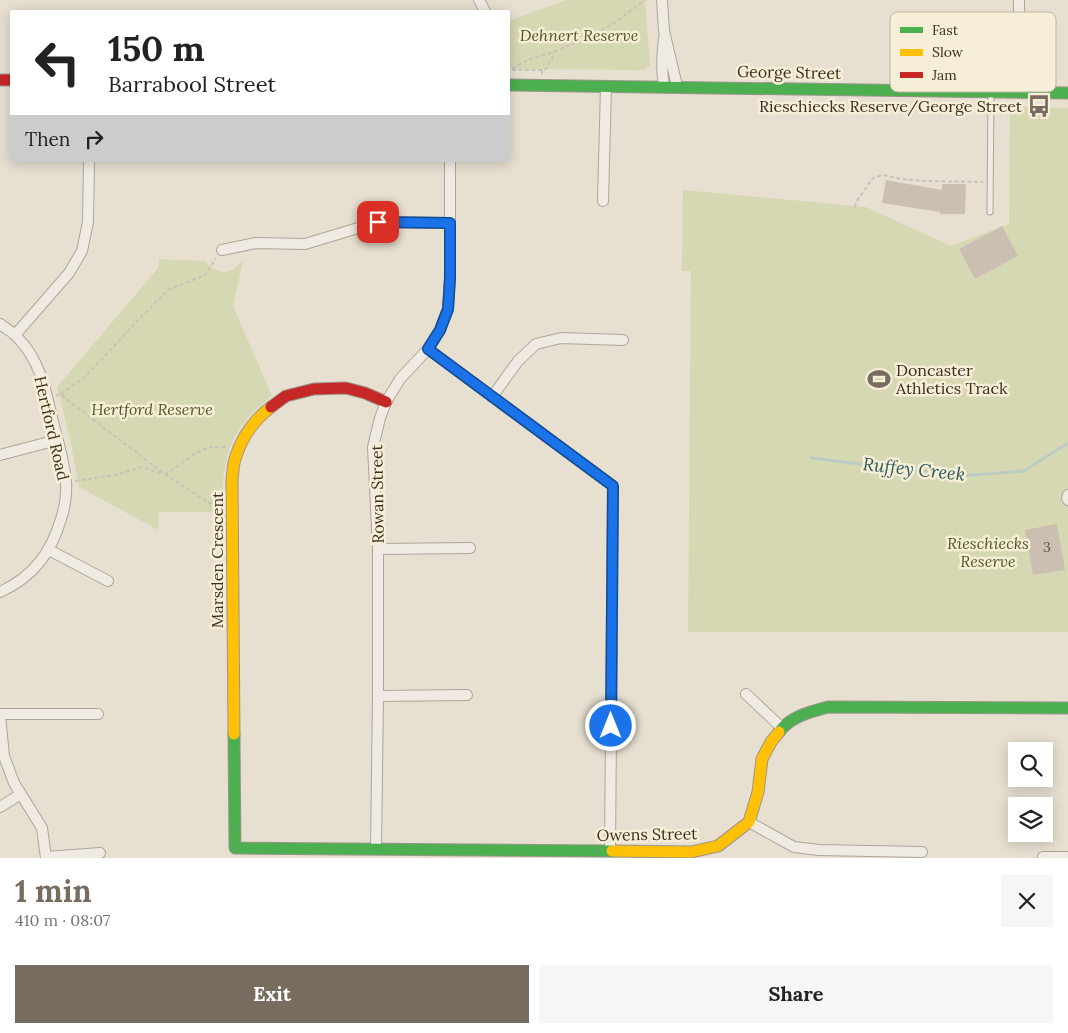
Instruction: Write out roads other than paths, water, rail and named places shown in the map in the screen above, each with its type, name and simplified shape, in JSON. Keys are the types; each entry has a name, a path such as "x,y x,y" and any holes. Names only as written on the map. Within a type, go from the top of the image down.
{"street":[{"path":"662,0 664,31 662,78 664,86"},
{"path":"664,31 677,86"},
{"name":"George Street","path":"510,85 890,90"},
{"path":"603,201 606,86"},
{"name":"George Street","path":"991,92 1068,93"},
{"path":"15,335 69,273 82,251 88,222 88,162"},
{"name":"Rowan Street","path":"376,849 378,548 373,446 386,402 400,379 428,349 440,330 448,309 450,278 450,162"},
{"path":"222,250 256,243 305,244 378,222 450,223"},
{"name":"Hertford Road","path":"0,324 15,335 30,354 42,376 66,482 65,507 56,536 49,550 33,570 11,587 0,592"},
{"path":"492,397 518,361 536,344 561,338 623,340"},
{"path":"428,349 613,486 610,852"},
{"name":"Marsden Crescent","path":"235,848 232,480 235,457 255,422 286,396 314,389 346,388 365,393 386,402"},
{"path":"0,455 57,440"},
{"path":"1068,494 1068,500"},
{"path":"378,548 470,548"},
{"path":"49,550 108,581"},
{"path":"746,694 782,728"},
{"path":"378,696 467,695"},
{"path":"922,852 794,848 749,822 758,792 762,759 771,742 782,728 798,716 828,707 1068,708"},
{"path":"98,714 0,715 4,756 14,783 42,828 46,857 100,853"},
{"path":"0,808 21,794"},
{"name":"Owens Street","path":"235,848 292,853 376,849 563,854 691,852 718,846 749,822"},
{"path":"1043,857 1068,856"}],"lane":[{"path":"990,212 991,92"}],"waterway":[{"name":"Ruffey Creek","path":"811,458 960,476 1024,471 1068,443"}],"place":[{"name":"Rieschiecks Reserve/George Street","path":"1039,106"},
{"name":"Doncaster Athletics Track","path":"879,379"}],"park label":[{"name":"Dehnert Reserve","path":"579,35"},
{"name":"Hertford Reserve","path":"152,409"},
{"name":"Rieschiecks Reserve","path":"988,552"}]}
